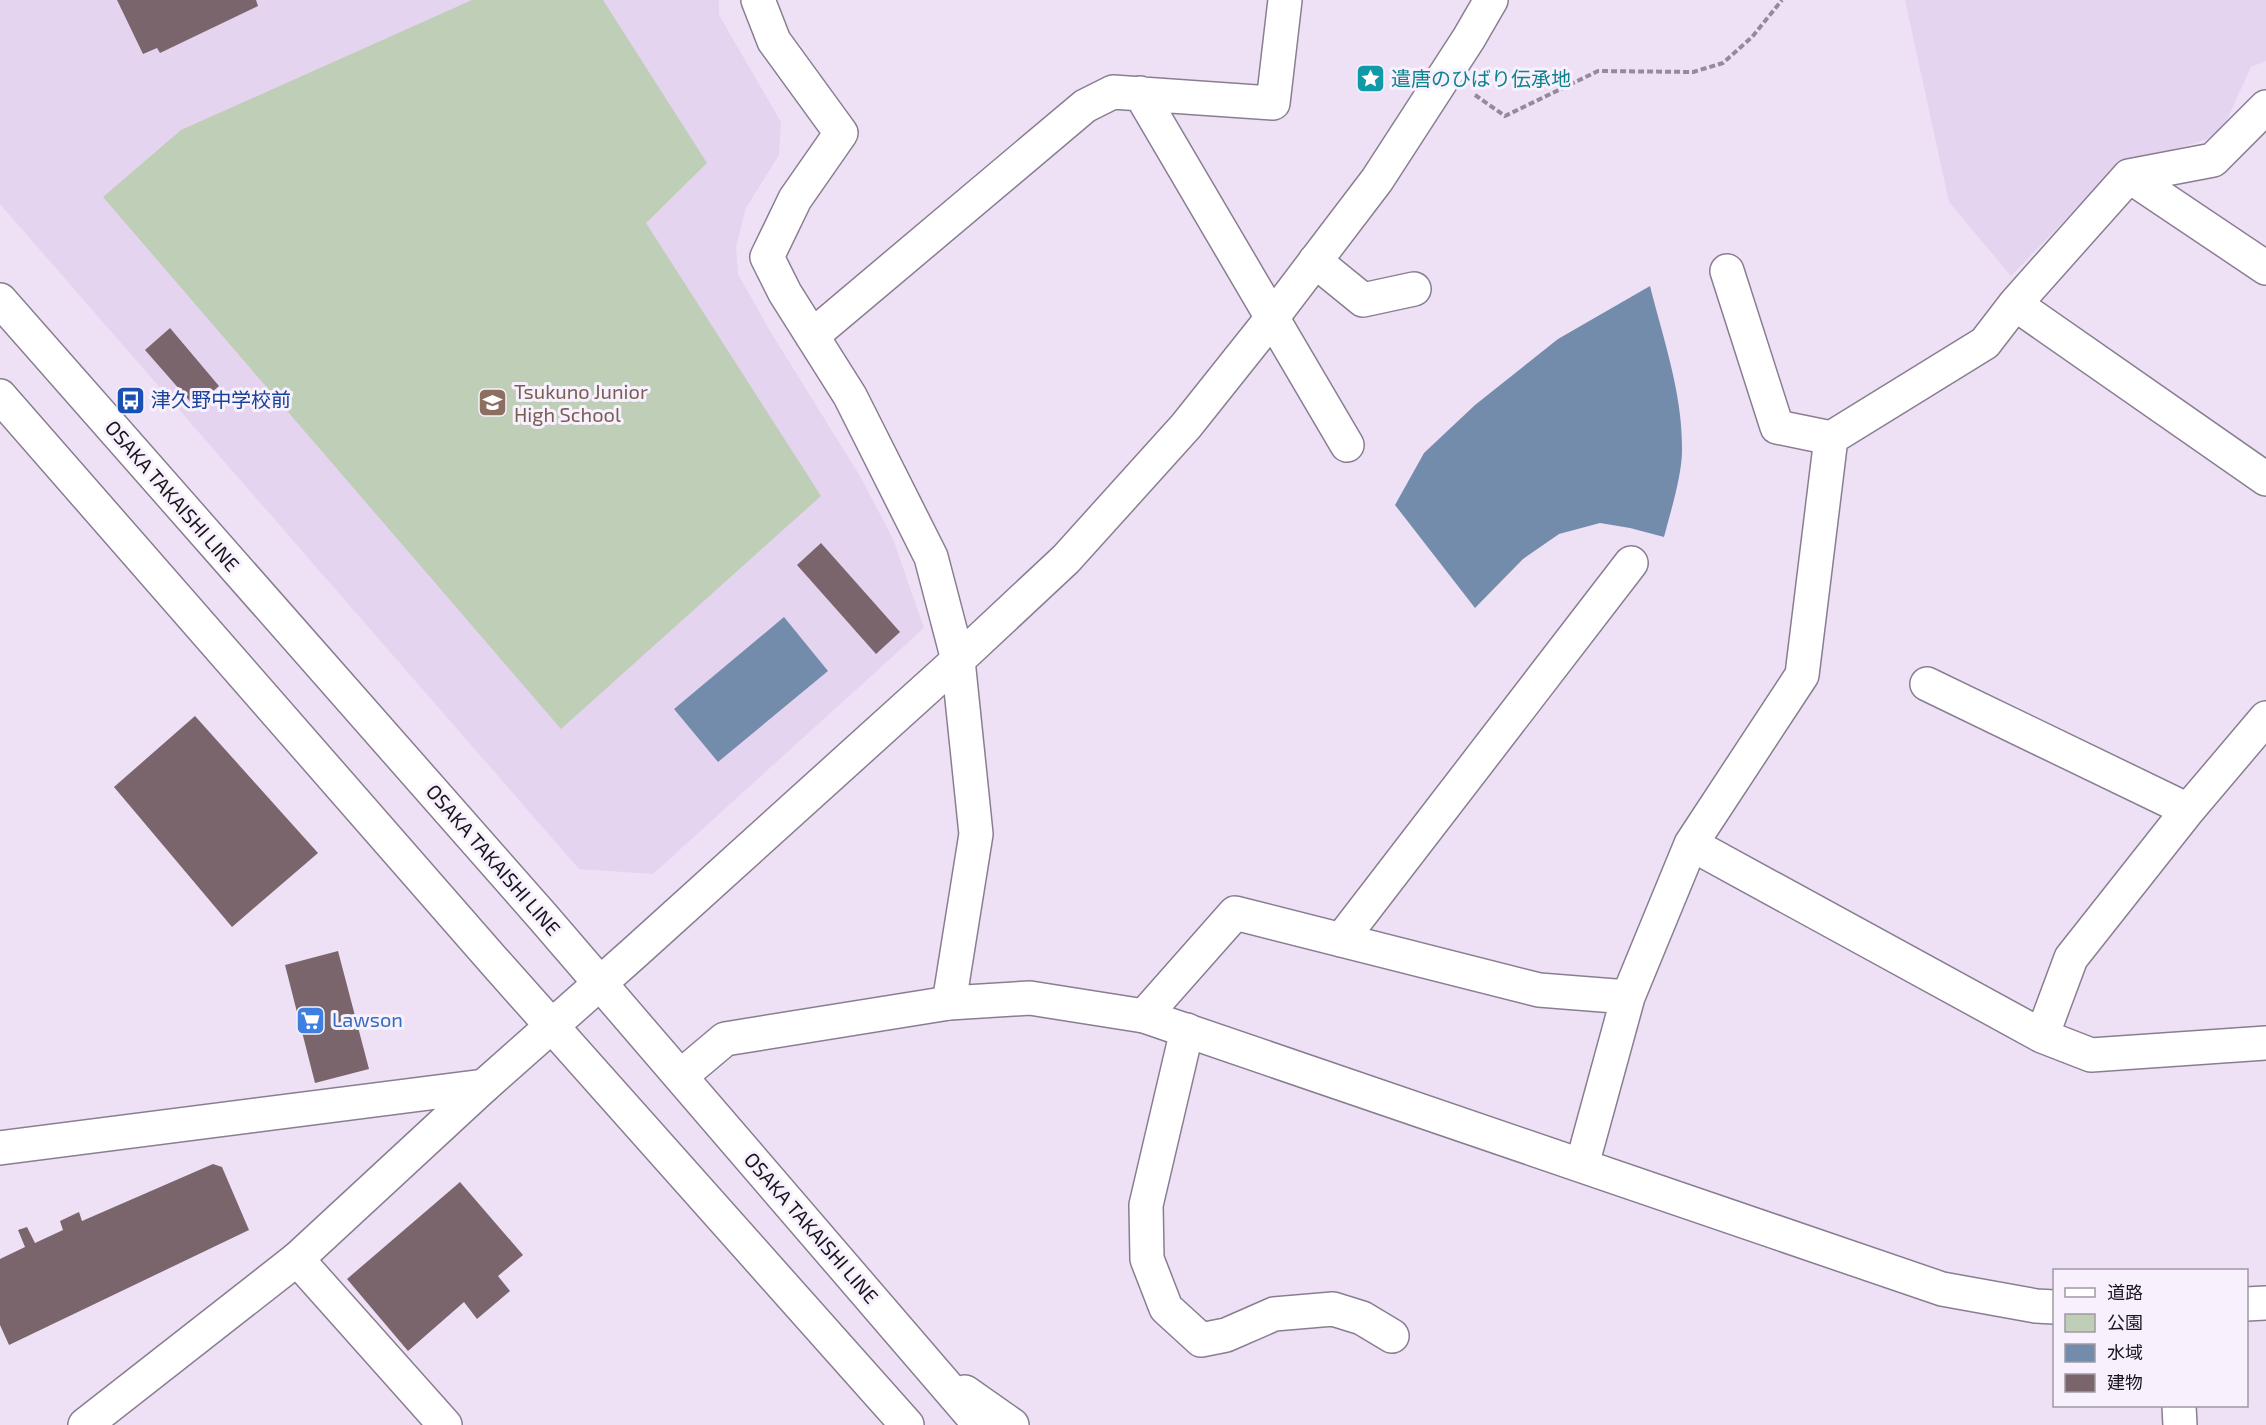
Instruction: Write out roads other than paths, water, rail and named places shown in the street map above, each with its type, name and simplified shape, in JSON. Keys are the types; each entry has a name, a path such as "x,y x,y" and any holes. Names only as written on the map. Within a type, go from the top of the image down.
{"street":[{"path":"812,336 1085,106 1113,92 1273,103 1285,0"},
{"path":"85,1425 297,1259 484,1086 601,984 1066,559 1186,426 1377,180 1491,0"},
{"path":"763,2 774,41 841,133 795,199 767,256 785,293 850,396 931,557 958,660 976,834 949,1003"},
{"path":"1140,93 1347,445"},
{"path":"1727,271 1777,427 1831,438 1985,343 2015,304 2129,176 2213,160 2266,107"},
{"path":"2129,176 2266,268"},
{"path":"1315,261 1363,300 1414,289"},
{"name":"OSAKA TAKAISHI LINE","path":"0,300 601,984 980,1425"},
{"path":"2015,304 2266,479"},
{"path":"0,396 888,1412 907,1425"},
{"path":"1582,1166 1628,998 1690,844 1802,675 1831,438"},
{"path":"1341,940 1631,563"},
{"path":"1928,684 2188,810"},
{"path":"2042,1036 2071,958 2188,810 2266,718"},
{"path":"1690,844 2042,1036 2091,1055 2266,1043"},
{"path":"1144,1016 1235,913 1539,990 1628,998"},
{"path":"681,1076 725,1039 949,1003 1030,998 1144,1016 1942,1288 2036,1306 2053,1306"},
{"path":"1187,1030 1146,1205 1147,1259 1166,1308 1201,1340 1226,1335 1274,1314 1334,1309 1362,1318 1392,1336"},
{"path":"0,1148 484,1086"},
{"path":"297,1259 445,1425"},
{"path":"2248,1304 2266,1303"},
{"path":"930,1366 1012,1425"},
{"path":"2179,1407 2180,1425"}],"water":[{"path":"1650,286 1671,365 1681,426 1681,468 1664,537 1600,523 1559,534 1523,559 1475,608 1395,505 1424,453 1475,405 1558,339"},
{"path":"784,617 828,671 718,762 674,709"}],"place":[{"name":"遣唐のひばり伝承地","path":"1370,79"},
{"name":"津久野中学校前","path":"130,400"},
{"name":"Tsukuno Junior High School","path":"493,403"},
{"name":"Lawson","path":"311,1020"}]}
